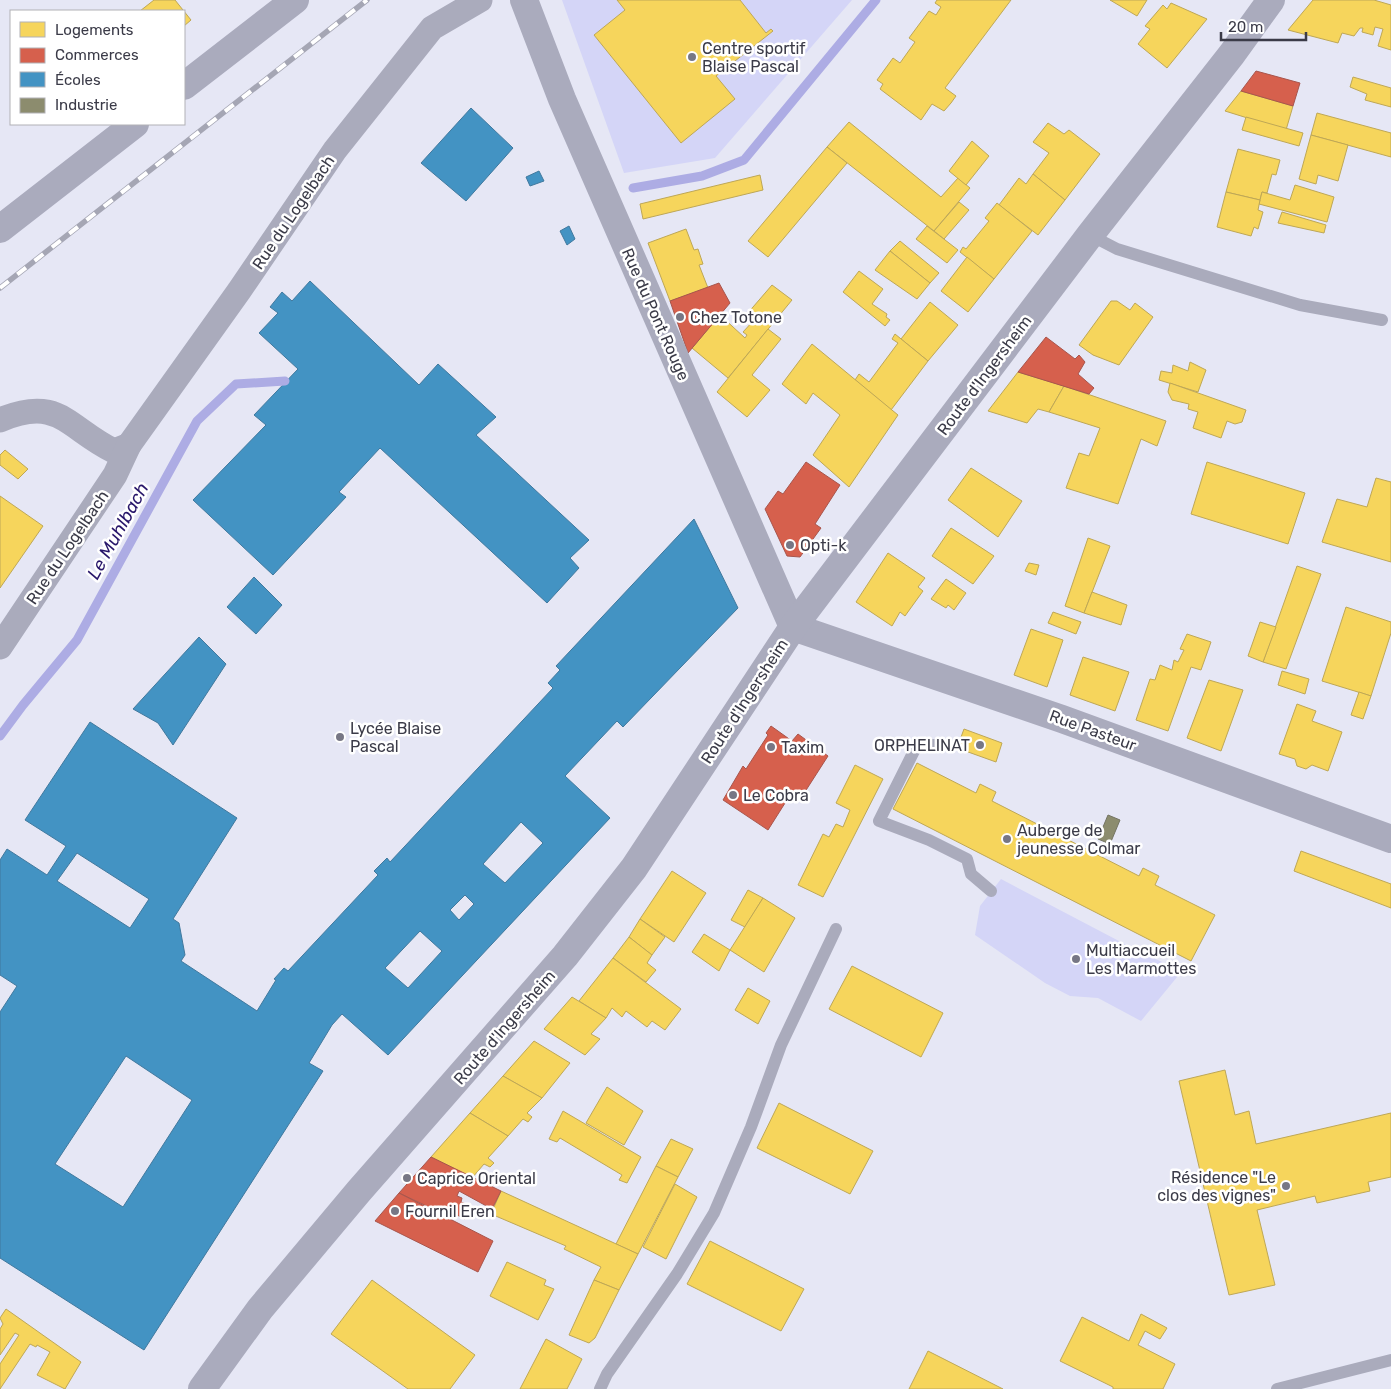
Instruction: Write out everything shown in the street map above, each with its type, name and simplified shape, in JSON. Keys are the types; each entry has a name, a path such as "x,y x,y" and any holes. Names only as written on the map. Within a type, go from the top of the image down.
{"main road":[{"path":"185,85 295,0"},
{"name":"Rue du Pont Rouge","path":"524,0 562,99 793,627"},
{"name":"Route d'Ingersheim","path":"206,1387 260,1309 359,1191 565,956 634,868 793,627 1090,235 1232,54 1271,0"},
{"path":"0,229 134,125"},
{"name":"Rue Pasteur","path":"793,627 1062,719 1391,839"}],"street":[{"name":"Rue du Logelbach","path":"0,647 115,475 129,445 239,291 335,150 432,28 480,0"},
{"path":"0,420 20,411 40,410 59,415 99,444 114,451 129,445"}],"lane":[{"path":"1090,235 1116,249 1300,305 1382,320"},
{"path":"941,745 917,745 879,821 929,840 967,859 971,874 991,891"},
{"path":"600,1389 607,1374 677,1274 714,1213 751,1127 781,1044 836,929"},
{"path":"1277,1389 1391,1360"}],"shaded area":[{"name":"Centre sportif Blaise Pascal","path":"562,0 852,0 715,158 624,173"},
{"path":"1001,879 1138,951 1182,971 1141,1021 1098,998 1070,996 1045,983 975,935 980,906"}],"building: Logements":[{"path":"154,0 175,0 183,10 141,10"},
{"path":"617,0 740,0 766,33 771,29 773,31 716,76 735,99 681,143 594,35 625,10"},
{"path":"937,0 1011,0 945,88 956,96 951,103 944,111 932,104 921,120 880,89 883,84 877,80 893,58 900,63 915,42 909,38 929,11 936,15 941,7 935,3"},
{"path":"1110,0 1147,0 1137,16"},
{"path":"1313,0 1374,0 1391,5 1391,50 1378,46 1383,29 1375,27 1373,35 1362,32 1363,28 1360,28 1354,36 1342,33 1338,43 1288,30"},
{"path":"1171,3 1207,19 1167,68 1138,44 1150,29 1145,26 1163,5 1167,9"},
{"path":"185,12 191,20 185,25"},
{"path":"1353,77 1391,88 1391,107 1365,100 1367,94 1350,87"},
{"path":"1241,91 1293,106 1286,130 1225,111"},
{"path":"1317,113 1391,133 1391,157 1311,135"},
{"path":"1246,117 1303,133 1299,146 1242,130"},
{"path":"849,122 941,197 958,178 970,188 934,231 827,147"},
{"path":"1048,123 1064,134 1069,130 1100,154 1065,200 1033,174 1049,153 1033,142"},
{"path":"1311,135 1348,145 1338,181 1318,175 1316,184 1299,179"},
{"path":"972,141 989,156 966,185 949,171"},
{"path":"827,147 847,163 768,257 748,241"},
{"path":"1238,149 1280,160 1276,175 1272,174 1267,193 1262,192 1260,200 1226,192"},
{"path":"1033,174 1065,200 1038,235 999,205 1019,178 1026,184"},
{"path":"760,175 763,190 643,219 640,204"},
{"path":"1295,185 1334,197 1327,222 1259,204 1262,192 1290,200"},
{"path":"1226,192 1260,200 1258,210 1263,212 1258,229 1254,227 1251,236 1217,227"},
{"path":"959,202 969,210 944,239 934,231"},
{"path":"997,203 1032,231 994,279 960,252 963,247 966,249 989,221 985,218"},
{"path":"1282,212 1326,225 1324,233 1278,223"},
{"path":"927,226 958,250 947,263 916,239"},
{"path":"686,229 694,250 698,249 703,264 699,265 708,288 670,301 648,243"},
{"path":"900,241 939,273 930,283 890,251"},
{"path":"890,251 930,283 917,299 875,270"},
{"path":"967,257 994,279 968,312 941,291"},
{"path":"859,271 883,289 872,304 887,314 886,317 890,320 885,326 843,292"},
{"path":"772,285 792,300 728,378 692,348 720,315 745,338 747,335 743,332 754,320 747,314"},
{"path":"1111,301 1117,301 1130,310 1135,303 1153,317 1119,365 1093,355 1079,345"},
{"path":"930,302 958,325 928,361 901,339"},
{"path":"768,329 781,339 752,375 770,390 747,417 717,392"},
{"path":"895,334 928,361 891,410 855,380 859,374 869,382 898,343 892,339"},
{"path":"812,344 898,415 849,487 813,455 840,415 813,393 806,404 782,384"},
{"path":"1190,362 1206,370 1198,392 1159,380 1161,371 1172,373 1173,365 1188,371"},
{"path":"1018,372 1064,386 1049,412 1038,409 1027,423 988,411"},
{"path":"1170,383 1246,410 1242,422 1235,424 1227,421 1221,438 1193,428 1198,412 1188,409 1189,404 1172,400 1168,392"},
{"path":"1064,386 1166,421 1157,446 1141,439 1118,504 1066,488 1079,453 1089,456 1100,428 1049,412"},
{"path":"5,450 28,469 18,479 0,465 0,455"},
{"path":"1207,462 1305,493 1288,544 1191,514"},
{"path":"971,468 1022,501 998,537 948,500"},
{"path":"1376,478 1391,482 1391,562 1322,542 1337,499 1367,507"},
{"path":"0,496 43,526 0,588"},
{"path":"951,528 994,556 973,584 932,556"},
{"path":"1088,538 1110,546 1084,613 1065,606"},
{"path":"888,553 925,578 918,587 923,591 905,616 900,612 892,626 856,602"},
{"path":"1029,563 1039,565 1036,575 1025,571"},
{"path":"1297,566 1321,574 1286,669 1263,662"},
{"path":"946,579 966,593 954,610 948,605 946,608 931,599"},
{"path":"1092,592 1127,605 1121,625 1084,613"},
{"path":"1346,607 1391,622 1391,633 1371,696 1322,681"},
{"path":"1053,612 1081,622 1076,634 1048,623"},
{"path":"1260,622 1276,627 1263,662 1248,656"},
{"path":"1031,629 1063,640 1047,687 1014,675"},
{"path":"1187,634 1211,642 1201,670 1191,667 1168,731 1136,720 1150,679 1155,680 1160,665 1172,670 1174,660 1178,662 1184,650 1180,649"},
{"path":"1083,657 1129,672 1115,711 1070,695"},
{"path":"1282,671 1309,679 1305,694 1278,685"},
{"path":"1209,680 1243,690 1221,751 1187,738"},
{"path":"1359,692 1371,696 1363,719 1351,715"},
{"path":"1297,704 1316,711 1312,721 1342,732 1328,771 1312,765 1306,769 1297,766 1295,759 1279,754"},
{"name":"ORPHELINAT","path":"964,729 1002,743 996,762 957,748"},
{"name":"Auberge de jeunesse Colmar","path":"917,763 976,793 980,784 996,792 992,801 1139,876 1143,868 1159,876 1155,885 1215,915 1191,961 893,809"},
{"path":"855,765 883,779 823,897 798,885 823,834 829,837 836,824 843,827 850,810 836,803"},
{"path":"1301,851 1391,884 1391,908 1294,871"},
{"path":"672,871 706,893 674,942 640,919"},
{"path":"748,890 763,898 745,927 731,920"},
{"path":"763,898 795,918 764,972 730,950"},
{"path":"640,919 665,937 652,955 629,937"},
{"path":"704,934 730,950 719,971 692,952"},
{"path":"629,937 652,955 647,963 656,970 646,982 613,958"},
{"path":"613,958 681,1009 665,1030 652,1021 647,1027 626,1011 622,1017 612,1008 606,1018 579,1001"},
{"path":"852,966 943,1013 921,1057 829,1009"},
{"path":"748,988 770,1001 758,1024 735,1010"},
{"path":"572,997 606,1018 591,1034 600,1039 585,1055 544,1029"},
{"path":"534,1041 570,1063 542,1098 503,1076"},
{"name":"Résidence \"Le clos des vignes\"","path":"1225,1070 1235,1115 1249,1111 1256,1144 1391,1113 1391,1177 1368,1182 1370,1191 1317,1203 1315,1196 1257,1210 1275,1285 1229,1295 1179,1081"},
{"path":"503,1076 542,1098 527,1113 532,1117 528,1122 523,1119 508,1136 470,1113"},
{"path":"607,1087 643,1111 624,1145 586,1123"},
{"path":"779,1103 873,1151 850,1194 757,1148"},
{"path":"563,1111 641,1157 627,1183 619,1180 622,1175 560,1138 557,1142 549,1139"},
{"path":"470,1113 508,1136 488,1158 494,1163 490,1167 484,1164 472,1178 431,1157"},
{"path":"671,1139 693,1149 678,1177 656,1166"},
{"path":"656,1166 678,1177 638,1254 616,1244"},
{"path":"675,1184 697,1197 666,1259 643,1247"},
{"path":"501,1191 638,1254 619,1290 594,1280 601,1267 564,1249 566,1246 491,1214"},
{"path":"710,1241 804,1289 781,1331 687,1284"},
{"path":"507,1262 546,1280 544,1285 554,1289 538,1320 490,1296"},
{"path":"372,1280 475,1355 450,1389 408,1389 331,1334"},
{"path":"594,1280 619,1290 595,1338 589,1343 569,1335"},
{"path":"6,1309 81,1362 65,1389 37,1375 50,1352 37,1345 36,1347 30,1344 0,1389 0,1364 19,1335 15,1333 0,1355 0,1329 3,1324 0,1318"},
{"path":"1141,1314 1167,1328 1160,1339 1145,1331 1138,1345 1175,1364 1163,1389 1113,1389 1113,1387 1060,1361 1082,1317 1129,1341"},
{"path":"546,1339 582,1359 567,1389 520,1389"},
{"path":"928,1351 1003,1389 909,1389"}],"building: Commerces":[{"path":"1256,71 1300,83 1293,106 1241,91"},
{"path":"719,283 730,303 688,353 670,301"},
{"path":"1046,337 1075,359 1079,355 1085,362 1078,374 1094,388 1089,394 1018,372"},
{"path":"806,462 840,485 815,524 821,528 800,557 787,556 765,509 778,491 783,494"},
{"path":"771,726 792,741 798,734 828,756 801,798 792,792 768,830 723,800 743,766 746,769 768,735 766,733"},
{"path":"431,1157 501,1191 492,1209 459,1191 457,1196 462,1198 461,1202 471,1206 465,1219 439,1206 437,1211 399,1193"},
{"path":"399,1193 493,1241 478,1272 375,1221"}],"building: Écoles":[{"path":"471,108 513,148 466,201 421,163"},
{"path":"539,171 544,181 530,186 526,177"},
{"path":"569,226 575,239 567,245 560,231"},
{"path":"310,281 419,385 438,364 496,417 476,435 589,540 570,558 579,568 547,603 380,448 339,492 346,497 273,575 193,500 266,425 254,415 298,369 259,333 278,313 270,307 282,292 292,301"},
{"path":"694,519 738,608 623,727 617,721 565,776 610,818 388,1055 342,1014 332,1025 309,1063 323,1071 144,1350 0,1258 0,1012 17,986 0,975 0,860 7,849 47,875 66,846 25,820 90,722 237,818 173,919 179,923 185,955 181,961 257,1011 276,980 274,979 284,968 288,971 378,875 374,871 387,858 390,862 553,688 548,683 560,670 556,666","holes":["521,822 543,843 505,883 483,864","77,853 149,899 130,928 57,881","465,895 474,904 459,920 450,910","420,931 442,951 408,988 385,968","126,1056 192,1100 123,1207 55,1164"]},
{"path":"254,577 282,605 256,634 227,607"},
{"path":"199,637 226,664 173,745 158,723 133,709"}],"building: Industrie":[{"path":"1108,815 1120,820 1110,844 1098,839"}],"waterway":[{"name":"Le Muhlbach","path":"633,188 702,176 744,160 876,0"},
{"name":"Le Muhlbach","path":"0,736 77,640 197,421 236,384 285,381"}],"railway":[{"path":"0,288 367,0"}],"place":[{"name":"Centre sportif Blaise Pascal","path":"692,57"},
{"name":"Chez Totone","path":"680,317"},
{"name":"Opti-k","path":"790,545"},
{"name":"Lycée Blaise Pascal","path":"340,737"},
{"name":"ORPHELINAT","path":"980,745"},
{"name":"Taxim","path":"771,747"},
{"name":"Le Cobra","path":"733,795"},
{"name":"Auberge de jeunesse Colmar","path":"1007,839"},
{"name":"Multiaccueil Les Marmottes","path":"1076,959"},
{"name":"Caprice Oriental","path":"407,1178"},
{"name":"Résidence \"Le clos des vignes\"","path":"1286,1186"},
{"name":"Fournil Eren","path":"395,1211"}]}
